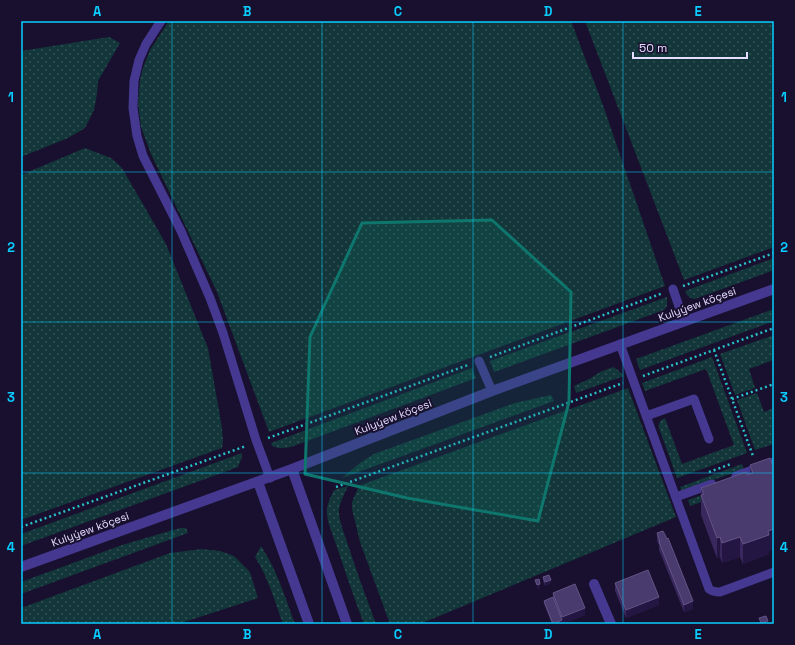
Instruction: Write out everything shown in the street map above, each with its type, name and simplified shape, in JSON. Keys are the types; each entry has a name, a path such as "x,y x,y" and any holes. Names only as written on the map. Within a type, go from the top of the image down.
{"street":[{"name":"Kulyýew köçesi","path":"21,567 270,478 492,391 774,289"},
{"path":"292,469 346,624"},
{"path":"258,482 309,624"},
{"path":"594,584 611,624"}],"lane":[{"path":"162,21 146,44 139,60 134,81 133,108 137,136 143,156 182,231 210,298 223,333 256,440 270,478"},
{"path":"673,289 684,321"},
{"path":"620,344 709,589 720,592 774,572"},
{"path":"479,361 492,391"},
{"path":"646,416 694,399 709,439"},
{"path":"676,498 774,462"}],"path":[{"path":"270,437 774,253"},
{"path":"641,376 774,328"},
{"path":"714,350 753,456 760,453"},
{"path":"336,487 626,382"},
{"path":"732,399 774,384"},
{"path":"21,527 240,448"},
{"path":"708,472 738,461"}],"highlighted area":[{"path":"492,220 571,292 569,402 538,521 407,498 305,474 310,337 362,223"}],"green space":[{"path":"169,21 571,21 604,108 665,286 269,432 217,292 151,154 141,127 138,103 140,80 143,68 150,50"},
{"path":"585,21 774,21 774,247 684,280"},
{"path":"109,37 120,43 98,81 94,110 85,128 68,138 21,157 21,51"},
{"path":"85,148 111,158 122,168 166,244 208,348 222,428 222,448 21,520 21,175"},
{"path":"774,258 774,270 695,299 690,298 685,291"},
{"path":"667,297 667,306 664,310 494,372 490,361"},
{"path":"774,309 774,321 640,370 636,359"},
{"path":"774,335 774,363 773,360 749,369 755,388 735,395 720,354"},
{"path":"712,357 747,453 677,478 659,428 659,423 663,419 665,418 682,464 734,445 706,369 645,391 642,383"},
{"path":"613,367 624,376 576,393 574,386"},
{"path":"472,368 476,378 291,447 278,448 272,446 271,443"},
{"path":"628,388 676,517 420,624 390,624 360,542 352,509 352,502 358,488 361,485"},
{"path":"757,393 764,412 774,408 774,444 755,450 737,400"},
{"path":"551,395 554,401 342,478 374,454 515,403"},
{"path":"242,453 238,467 21,546 21,534"},
{"path":"742,464 744,469 682,491 680,487"},
{"path":"742,481 744,487 690,506 688,500"},
{"path":"348,486 341,500 339,517 376,624 364,624 328,522 327,508 334,490"},
{"path":"180,528 186,528 188,533 21,594 21,582 122,545"},
{"path":"261,546 276,574 295,624 283,624 267,581 255,557"},
{"path":"202,549 220,551 234,556 250,572 258,598 178,624 21,624 21,608 170,553"}],"building":[{"path":"770,458 774,466 774,529 768,531 769,535 743,544 740,537 722,543 720,537 717,538 701,495 704,494 701,488 746,472 747,475 753,473 750,465"},
{"path":"663,531 667,539 668,538 693,601 684,605 659,542 657,533"},
{"path":"648,570 659,597 626,610 615,583"},
{"path":"549,575 551,580 545,582 543,577"},
{"path":"539,579 540,584 537,585 535,580"},
{"path":"575,584 585,608 562,617 553,593"},
{"path":"553,597 562,620 553,624 544,601"},
{"path":"766,616 768,621 761,623 759,618"}]}
